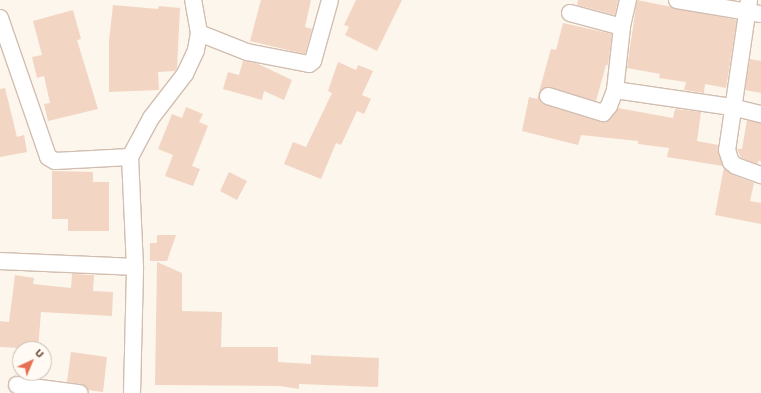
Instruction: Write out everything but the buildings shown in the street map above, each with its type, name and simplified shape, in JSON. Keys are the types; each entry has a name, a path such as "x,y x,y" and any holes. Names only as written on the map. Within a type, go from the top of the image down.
{"street":[{"path":"132,393 135,267 130,157 151,118 185,74 196,50 199,33 193,0"},
{"path":"199,33 247,52 309,64 313,61 330,0"},
{"path":"548,96 603,113 609,106 615,90 622,27 628,0"},
{"path":"677,0 753,8 732,107 727,150 731,162 743,170 761,175"},
{"path":"570,13 622,27"},
{"path":"0,18 48,157 55,161 130,157"},
{"path":"615,90 732,107 761,114"},
{"path":"0,260 135,267"},
{"path":"17,385 78,393"}]}
